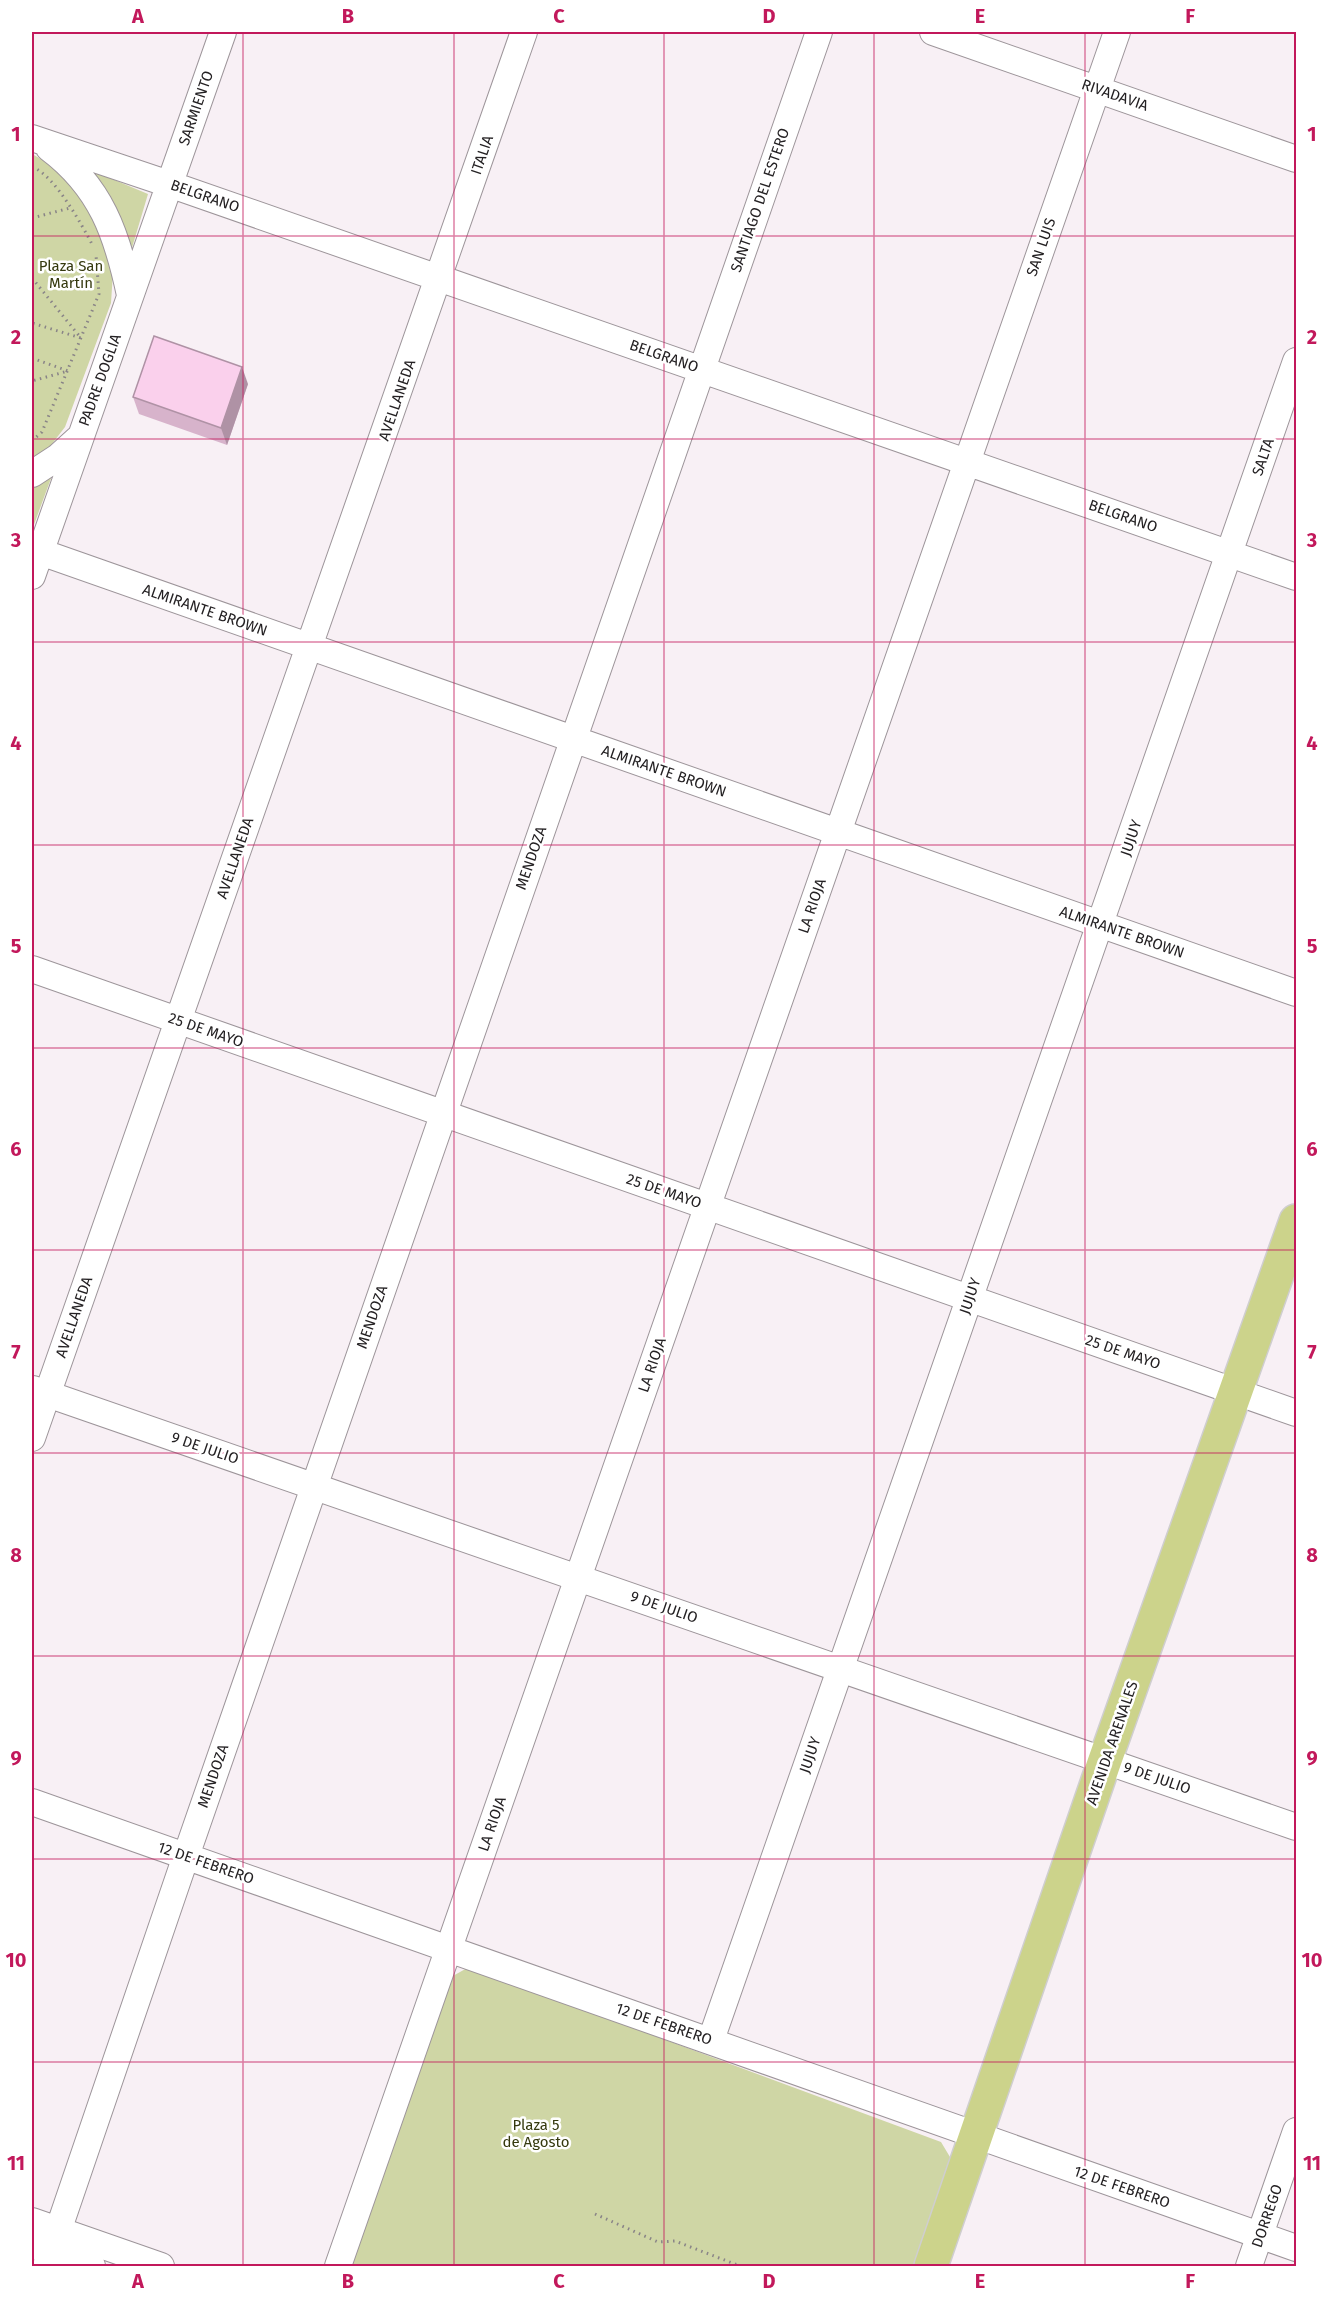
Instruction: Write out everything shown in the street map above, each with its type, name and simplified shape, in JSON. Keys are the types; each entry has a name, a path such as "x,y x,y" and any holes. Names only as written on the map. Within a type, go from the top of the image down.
{"main road":[{"name":"AVENIDA ARENALES","path":"931,2266 986,2138 1245,1395 1296,1221"},
{"name":"AVENIDA ARENALES","path":"1245,1395 1296,1281"},
{"name":"AVENIDA ARENALES","path":"953,2266 986,2138"}],"street":[{"name":"SARMIENTO","path":"169,184 223,32"},
{"name":"ITALIA","path":"440,278 524,32"},
{"name":"SANTIAGO DEL ESTERO","path":"701,369 819,32"},
{"name":"RIVADAVIA","path":"933,32 1296,159"},
{"name":"SAN LUIS","path":"966,463 1117,32"},
{"name":"BELGRANO","path":"34,139 440,278 1296,577"},
{"path":"34,139 69,163 93,193 110,223 122,256 130,296"},
{"name":"PADRE DOGLIA","path":"32,576 36,550 80,436 169,184"},
{"name":"AVELLANEDA","path":"32,1438 39,1391 178,1020 440,278"},
{"name":"SALTA","path":"1230,553 1296,362"},
{"name":"MENDOZA","path":"46,2249 186,1856 701,369"},
{"path":"32,474 58,457 80,436"},
{"name":"LA RIOJA","path":"338,2266 966,463"},
{"name":"ALMIRANTE BROWN","path":"36,550 1296,993"},
{"name":"JUJUY","path":"711,2040 1230,553"},
{"name":"25 DE MAYO","path":"32,969 1296,1413"},
{"name":"9 DE JULIO","path":"39,1391 1296,1827"},
{"name":"12 DE FEBRERO","path":"32,1802 1296,2248"},
{"name":"DORREGO","path":"1249,2266 1296,2131"},
{"path":"32,2221 46,2249 92,2266"},
{"path":"46,2249 161,2266"}],"path":[{"path":"32,167 39,169 70,208 96,253 99,294 42,432 32,441"},
{"path":"32,218 70,208"},
{"path":"32,278 81,338"},
{"path":"32,323 81,338"},
{"path":"32,358 68,371"},
{"path":"32,381 68,371"},
{"path":"595,2214 658,2242 675,2241 740,2266"}],"green space":[{"name":"Plaza San Martín","path":"32,154 67,178 99,218 113,272 111,303 65,427 45,453 32,464"},
{"path":"93,171 148,194 131,251 119,214"},
{"path":"53,473 32,530 32,484"},
{"name":"Plaza 5 de Agosto","path":"469,1967 941,2142 953,2162 917,2266 350,2266 451,1977"}],"building":[{"path":"154,336 242,367 221,428 133,397"}]}
